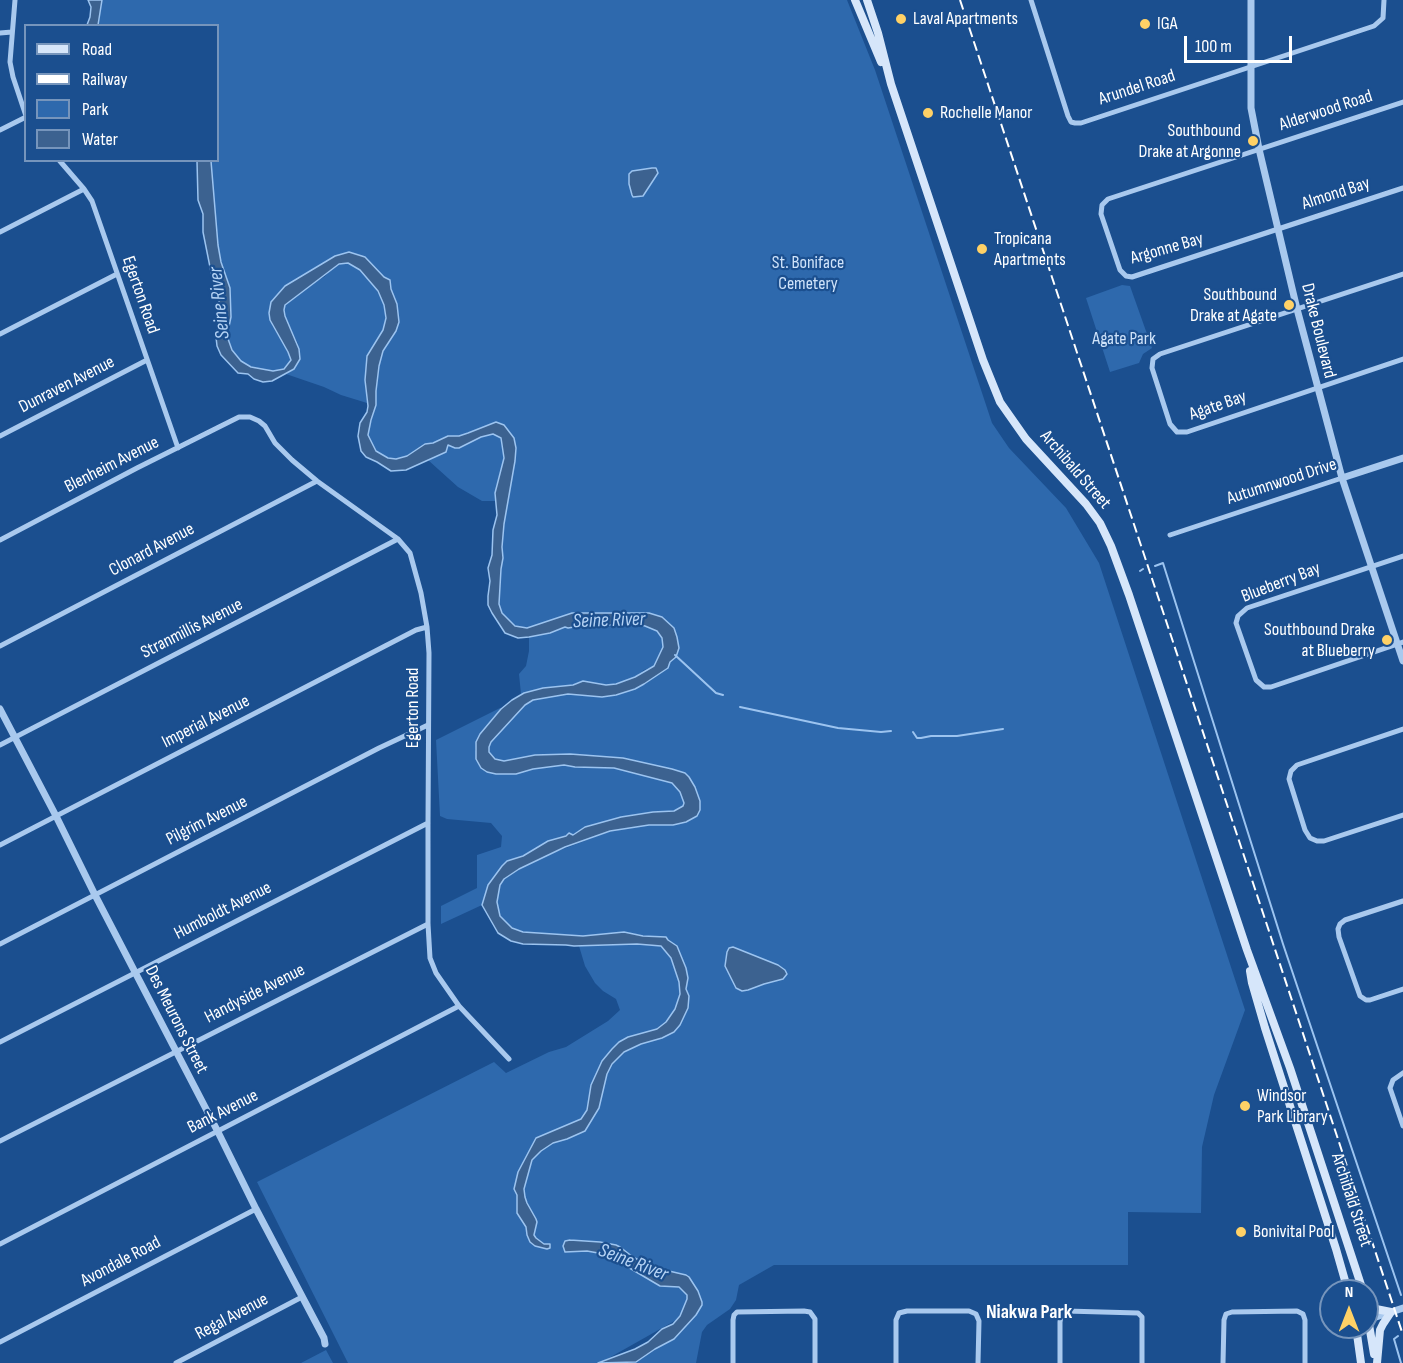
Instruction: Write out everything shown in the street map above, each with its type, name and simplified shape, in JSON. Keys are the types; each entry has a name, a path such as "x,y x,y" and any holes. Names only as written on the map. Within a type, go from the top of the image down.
{"main road":[{"name":"Archibald Street","path":"855,0 891,84"},
{"name":"Archibald Street","path":"867,0 891,84 983,360 1000,402 1026,439 1086,504 1100,523 1111,546 1360,1279"},
{"name":"Archibald Street","path":"1247,950 1252,983 1265,1028 1345,1279"},
{"path":"1376,1363 1380,1330 1391,1311 1379,1309"},
{"path":"1358,1339 1361,1363"},
{"path":"1371,1339 1376,1363"}],"street":[{"path":"15,0 10,62 24,110"},
{"name":"Arundel Road","path":"1031,0 1068,116 1071,122 1075,123 1081,123 1374,26 1383,18 1384,0"},
{"name":"Drake Boulevard","path":"1251,0 1251,108 1259,148 1297,309 1342,478 1400,643 1403,661"},
{"path":"0,33 12,32"},
{"name":"Alderwood Road","path":"1259,148 1403,102"},
{"path":"0,130 24,117"},
{"name":"Argonne Bay","path":"1259,148 1108,199 1102,206 1101,214 1120,270 1126,276 1132,277 1278,229"},
{"name":"Egerton Road","path":"62,162 92,201 178,448"},
{"name":"Almond Bay","path":"1278,229 1403,188"},
{"path":"0,232 84,189"},
{"path":"0,334 117,274"},
{"path":"1297,309 1403,274"},
{"name":"Agate Bay","path":"1297,309 1160,354 1153,359 1152,368 1170,424 1177,432 1187,432 1317,387"},
{"path":"1317,387 1403,359"},
{"name":"Dunraven Avenue","path":"0,436 147,360"},
{"name":"Egerton Road","path":"239,417 250,417 259,421 265,426 275,443 292,460 317,481 398,539 410,553 421,593 429,652 428,924 430,958 432,966 459,1006 509,1059"},
{"name":"Blenheim Avenue","path":"0,540 239,417"},
{"name":"Autumnwood Drive","path":"1170,535 1403,458"},
{"name":"Clonard Avenue","path":"0,646 317,481"},
{"name":"Stranmillis Avenue","path":"0,745 398,539"},
{"path":"1372,566 1403,556"},
{"name":"Blueberry Bay","path":"1372,566 1247,608 1238,616 1236,623 1256,680 1264,687 1271,687 1400,643"},
{"name":"Imperial Avenue","path":"0,845 416,630 427,627"},
{"name":"Des Meurons Street","path":"0,709 324,1338 325,1344"},
{"name":"Pilgrim Avenue","path":"0,944 379,748 428,725"},
{"path":"1403,729 1297,765 1291,771 1289,778 1305,830 1310,838 1317,841 1324,841 1403,815"},
{"name":"Humboldt Avenue","path":"0,1042 428,823"},
{"path":"1403,901 1345,920 1338,929 1360,996 1370,1000 1403,989"},
{"name":"Handyside Avenue","path":"0,1141 428,924"},
{"name":"Bank Avenue","path":"0,1244 459,1006"},
{"path":"1403,1073 1393,1080 1390,1088 1403,1126"},
{"name":"Avondale Road","path":"0,1342 256,1209"},
{"name":"Regal Avenue","path":"176,1363 302,1297"},
{"path":"1379,1314 1403,1308"},
{"path":"733,1363 733,1320 736,1312 804,1311 810,1312 815,1319 814,1363"},
{"path":"896,1363 896,1320 899,1313 969,1311 976,1314 979,1321 978,1363"},
{"path":"1060,1363 1060,1316 1066,1311 1138,1313 1142,1317 1142,1363"},
{"path":"1223,1363 1226,1314 1297,1311 1303,1314 1305,1320 1305,1363"}],"green space":[{"name":"St. Boniface Cemetery","path":"102,0 847,0 875,70 992,423 1009,448 1066,508 1099,563 1245,1010 1214,1095 1202,1147 1201,1213 1128,1212 1128,1265 774,1265 739,1285 736,1300 730,1309 707,1325 702,1332 696,1363 634,1363 674,1339 696,1315 701,1306 600,1363 348,1363 257,1182 494,1062 506,1073 549,1052 566,1047 608,1021 620,1010 616,999 595,983 585,966 579,946 637,944 661,946 671,958 679,982 678,998 686,989 688,978 686,968 677,946 668,940 624,932 583,936 523,932 512,928 500,917 497,902 500,885 504,879 550,854 611,831 649,825 673,825 695,787 623,758 570,754 535,755 504,761 495,759 489,752 491,742 525,705 533,700 568,694 602,697 616,695 644,684 668,668 670,662 677,657 649,613 572,613 527,628 515,626 502,613 499,604 502,547 516,448 496,422 459,436 425,444 407,456 396,459 388,458 376,451 368,436 369,429 376,405 379,366 383,351 396,331 397,304 390,280 384,277 365,257 349,252 285,286 272,325 291,361 284,369 273,371 251,367 235,356 227,336 231,317 230,288 218,245 211,171 211,162 219,162 219,24 98,24"},
{"path":"348,262 360,270 375,287 386,314 383,330 367,356 365,380 367,403 286,374 294,369 300,359 298,344 285,316 285,305 331,270"},
{"name":"Agate Park","path":"1122,285 1130,286 1152,348 1143,354 1139,363 1110,372 1086,298"},
{"path":"490,434 496,434 501,438 504,458 496,487 495,501 482,501 458,487 428,460 446,452 448,445 459,448"},
{"path":"632,623 657,631 662,638 663,647 654,666 635,677 616,684 606,685 583,681 573,685 543,688 521,694 519,674 526,666 529,637 565,627"},
{"path":"500,708 480,734 475,750 496,774 564,765 614,768 672,783 680,792 684,803 674,811 621,817 585,827 572,835 569,833 567,836 548,841 523,856 507,861 488,885 482,905 441,924 441,906 477,888 477,855 501,847 502,836 491,823 447,819 440,816 436,740"},
{"path":"326,1350 333,1363 301,1363"}],"water":[{"path":"88,0 102,0 98,24 87,24 91,7"},
{"name":"Seine River","path":"197,162 211,162 218,245 230,288 231,317 227,336 232,350 241,361 251,367 273,371 284,369 291,360 270,320 271,302 285,286 335,256 349,252 365,257 384,277 390,280 397,304 399,322 383,351 379,366 376,405 368,435 376,451 388,458 396,459 407,456 425,444 448,436 459,436 496,422 504,425 514,438 515,461 504,524 499,604 502,613 515,626 527,628 572,613 649,613 662,617 674,628 679,648 676,657 670,662 668,668 644,684 616,695 602,697 568,694 533,700 525,705 489,747 489,752 495,759 504,761 535,755 570,754 623,758 672,769 685,773 689,777 700,801 697,816 686,822 610,831 565,847 519,869 504,879 500,885 497,902 500,916 512,928 523,932 583,936 624,932 666,937 677,946 688,978 686,989 689,996 688,1008 674,1032 624,1052 612,1064 607,1074 599,1108 585,1131 553,1143 532,1160 524,1189 525,1197 537,1222 534,1235 544,1244 550,1244 550,1248 535,1246 530,1242 526,1227 517,1213 517,1195 514,1189 518,1172 536,1138 581,1119 587,1110 591,1085 602,1061 612,1049 628,1037 657,1029 666,1022 675,1009 680,994 679,982 671,958 661,946 637,944 574,946 523,944 511,941 498,933 482,905 488,885 507,861 523,856 548,841 569,833 573,835 585,827 621,817 674,811 684,803 680,792 672,783 614,768 564,765 516,774 487,772 481,768 476,759 476,742 501,709 524,693 543,688 573,685 583,681 606,685 616,684 635,677 654,666 663,647 662,638 657,631 632,623 565,627 550,633 518,638 505,633 488,605 490,581 488,568 497,515 495,493 504,458 501,438 493,434 459,448 448,445 446,452 406,470 391,471 366,457 361,451 358,436 360,423 368,406 365,380 367,356 383,330 386,318 378,291 360,270 348,263 339,264 285,305 285,316 299,349 300,359 294,369 272,381 263,382 248,374 238,373 221,355 217,346 219,299 212,277 203,232 203,214 198,200"},
{"path":"656,168 658,173 643,196 633,197 629,174 632,171"},
{"path":"733,947 778,965 787,974 783,979 748,990 742,991 736,988 725,966 727,952"},
{"name":"Seine River","path":"565,1241 616,1245 652,1267 686,1275 698,1291 702,1305 674,1339 636,1362 598,1363 635,1349 648,1342 662,1329 673,1324 680,1316 687,1295 679,1287 660,1286 621,1263 598,1253 565,1252 563,1246"}],"waterway":[{"path":"1155,566 1163,563 1283,944 1401,1295"},
{"path":"675,655 716,693 723,695"},
{"path":"740,707 838,728 891,731"},
{"path":"913,732 917,738 921,738 957,736 1003,729"},
{"path":"1398,1336 1394,1339 1401,1363"}],"railway":[{"path":"960,0 1403,1335"}],"place":[{"name":"Laval Apartments","path":"901,19"},
{"name":"IGA","path":"1145,24"},
{"name":"Rochelle Manor","path":"928,113"},
{"name":"Southbound Drake at Argonne","path":"1253,141"},
{"name":"Tropicana Apartments","path":"982,249"},
{"name":"Southbound Drake at Agate","path":"1289,305"},
{"name":"Southbound Drake at Blueberry","path":"1387,640"},
{"name":"Windsor Park Library","path":"1245,1106"},
{"name":"Bonivital Pool","path":"1241,1232"}],"district":[{"name":"Niakwa Park","path":"1029,1313"}]}
